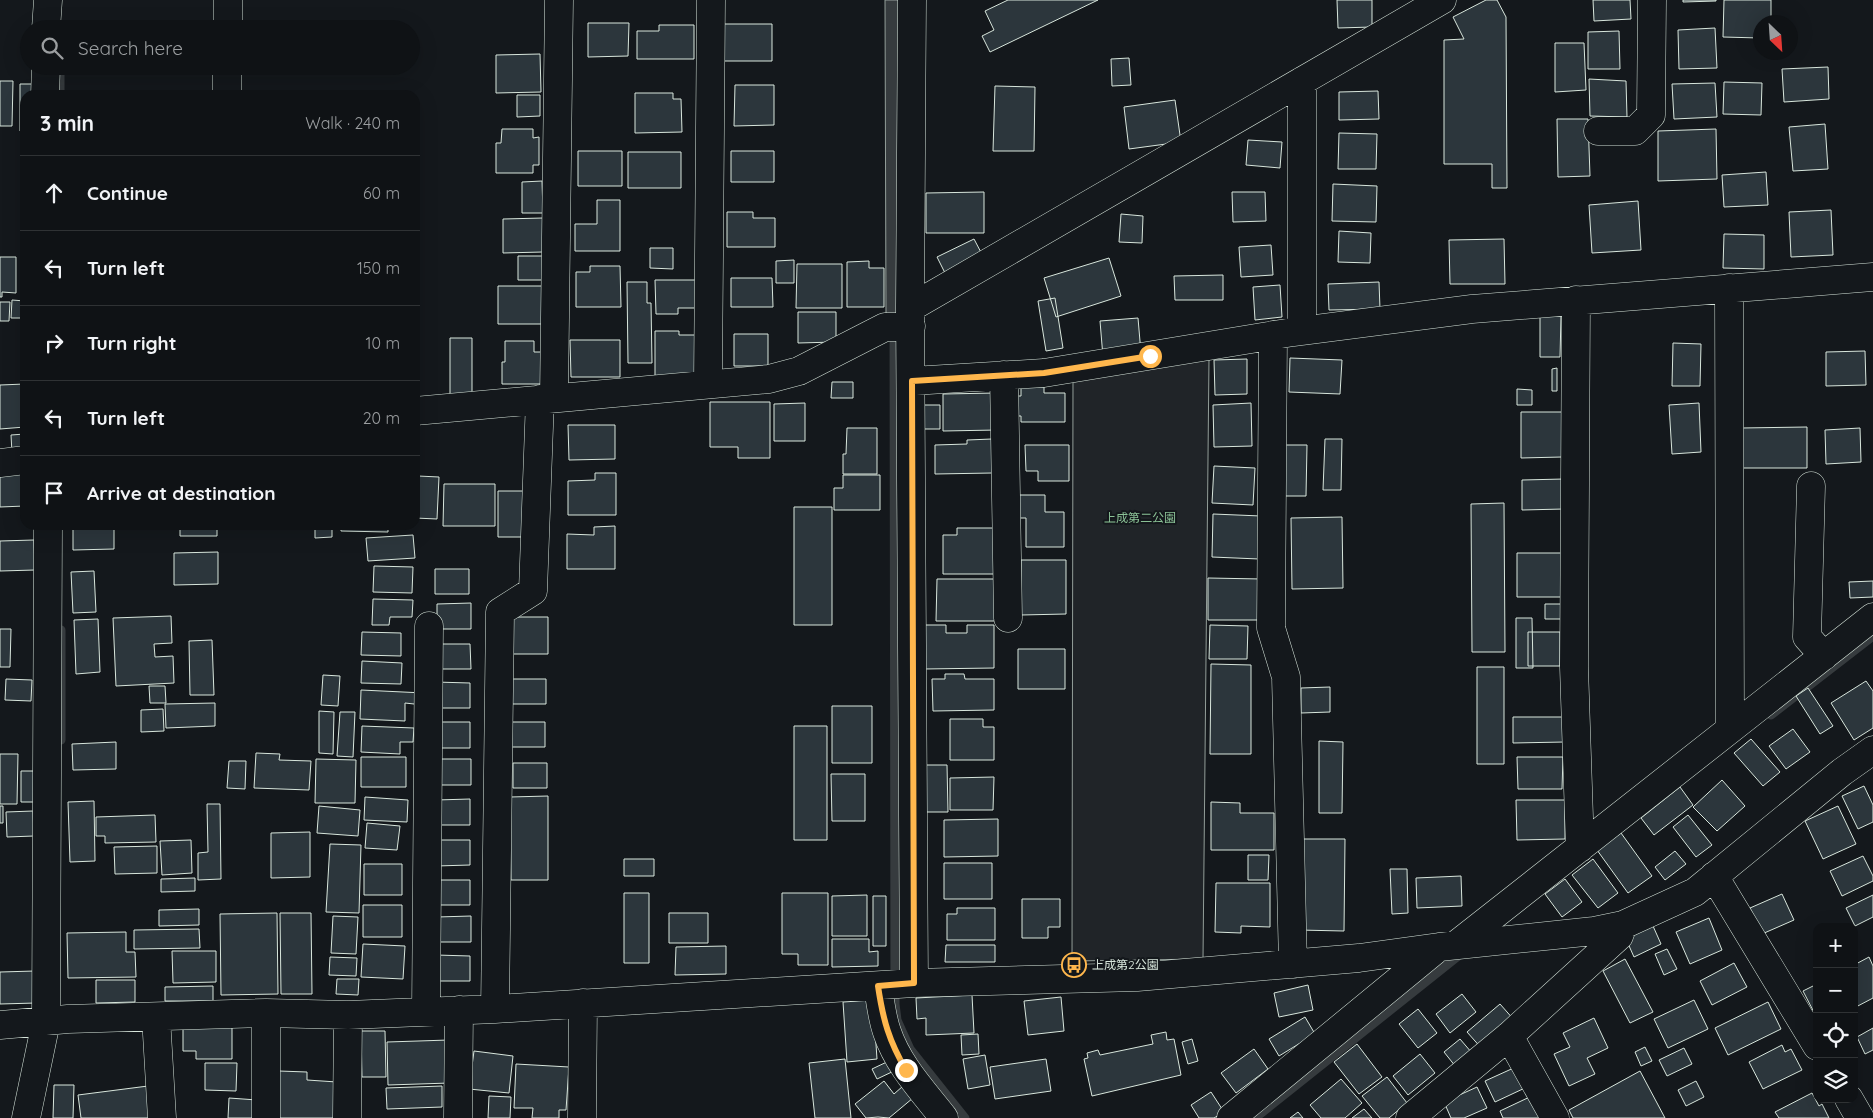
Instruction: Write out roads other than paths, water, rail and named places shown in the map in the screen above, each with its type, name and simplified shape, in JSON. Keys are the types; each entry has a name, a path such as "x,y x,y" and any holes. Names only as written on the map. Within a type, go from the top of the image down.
{"street":[{"path":"47,20 48,0"},
{"path":"228,0 228,20"},
{"path":"495,1009 500,612 533,591 547,398 559,0"},
{"path":"708,384 711,0"},
{"path":"912,0 902,321 912,381 895,985 886,1031 894,1050 906,1070 944,1118"},
{"path":"420,411 769,378 799,371 902,321 1302,81 1442,0"},
{"path":"1598,131 1635,131 1652,115 1652,0"},
{"path":"46,75 46,90"},
{"path":"227,75 227,90"},
{"path":"1302,81 1302,331"},
{"path":"912,381 1044,373 1273,335 1472,309 1873,276"},
{"path":"1729,288 1730,730"},
{"path":"1576,300 1574,667 1580,848"},
{"path":"1273,335 1271,628 1286,677 1293,964"},
{"path":"1004,375 1008,618"},
{"path":"0,463 20,461"},
{"path":"1811,486 1807,637 1824,656"},
{"path":"26,1118 57,1021 48,530"},
{"path":"1231,1118 1462,944 1580,848 1873,617"},
{"path":"426,1011 429,626"},
{"path":"0,1025 57,1021 266,1014 348,1016 895,985 1137,977 1358,958 1462,944 1594,931 1623,925 1695,892 1842,772 1873,750"},
{"path":"1714,876 1813,1039"},
{"path":"1410,1118 1509,1036 1619,936 1623,925"},
{"path":"582,1118 583,1003"},
{"path":"458,1118 459,1010"},
{"path":"266,1014 266,1118"},
{"path":"347,1118 348,1016"},
{"path":"156,1017 162,1118"},
{"path":"1509,1036 1555,1118"},
{"path":"1851,1103 1860,1118"}],"waterway":[{"path":"60,75 60,90"},
{"path":"894,300 895,1004 897,1020 910,1049 965,1118"},
{"path":"61,630 61,740"},
{"path":"1771,715 1873,636"},
{"path":"1255,1118 1462,953"}],"place":[{"name":"上成第2公園","path":"1074,965"}],"park label":[{"name":"上成第二公園","path":"1140,518"}]}
